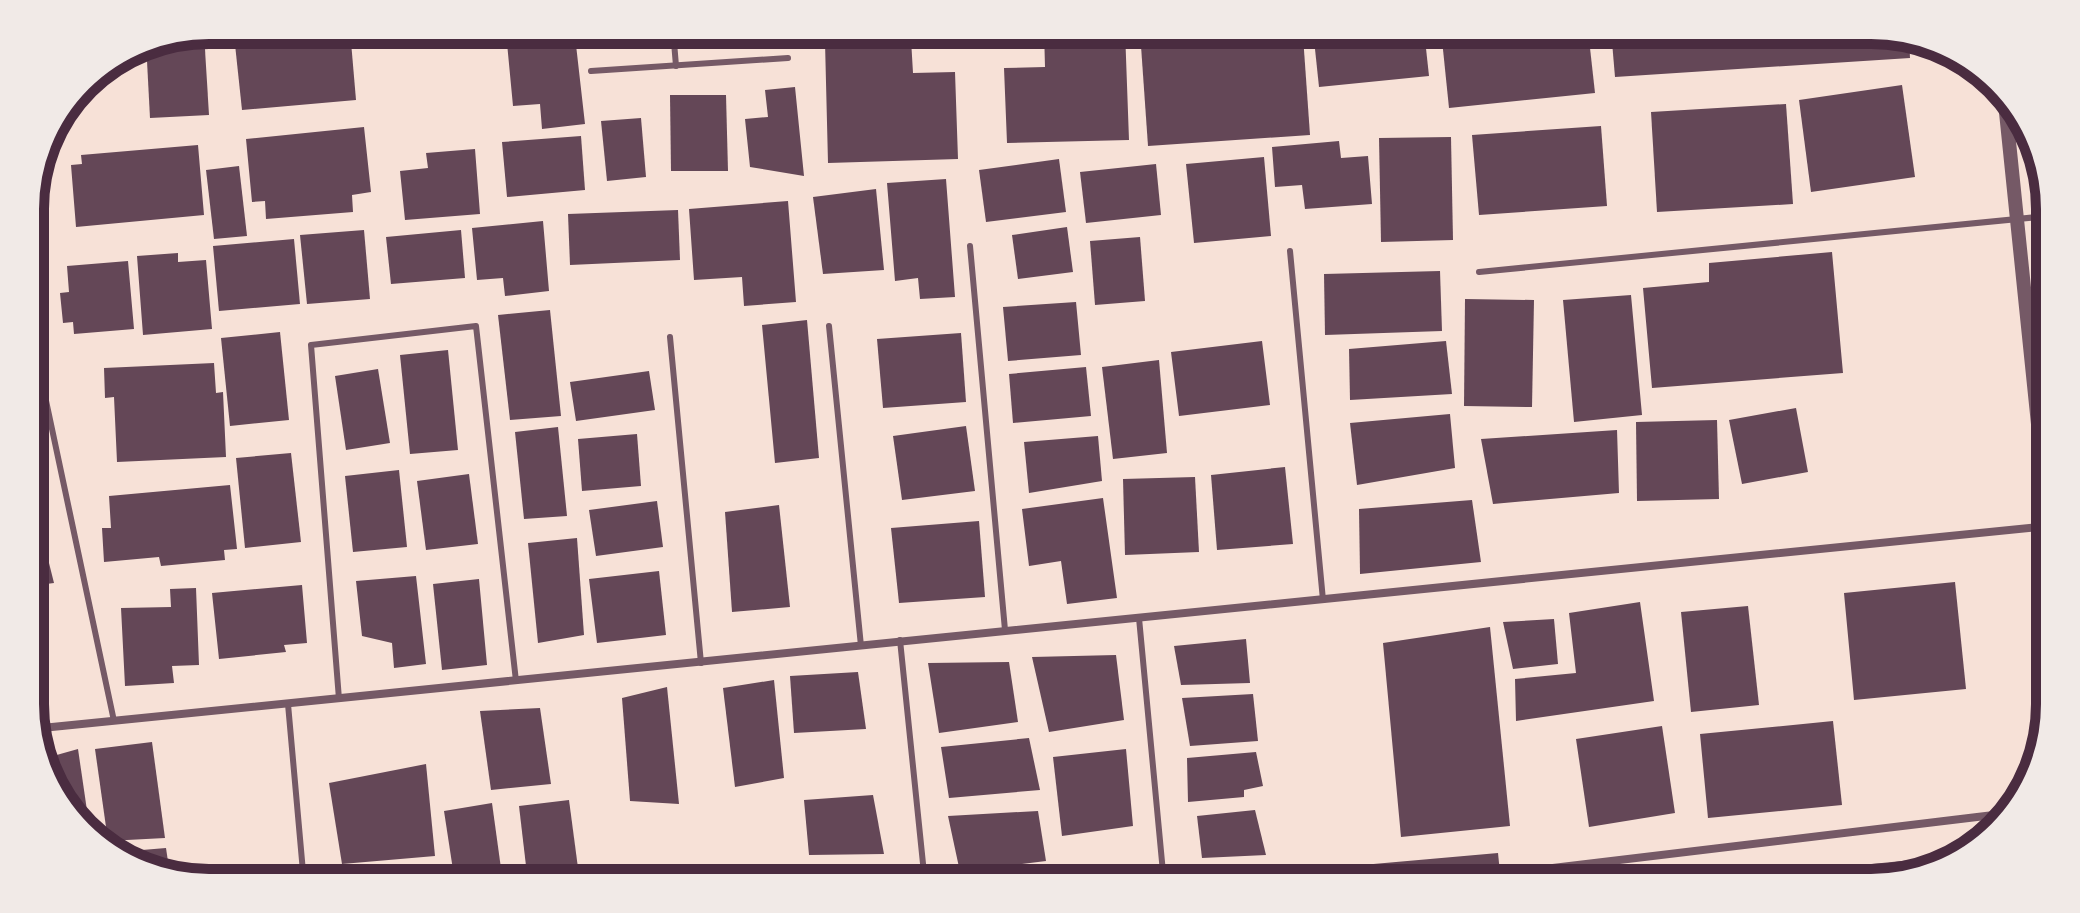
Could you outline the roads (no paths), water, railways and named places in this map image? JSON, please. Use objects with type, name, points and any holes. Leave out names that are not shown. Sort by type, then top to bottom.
[{"type":"street","points":[[2006,115],[2036,402]]},
{"type":"street","points":[[45,728],[701,663],[900,640],[2036,529]]},
{"type":"street","points":[[1544,869],[1993,815]]},
{"type":"lane","points":[[674,44],[676,66]]},
{"type":"lane","points":[[591,71],[788,58]]},
{"type":"lane","points":[[1479,272],[2036,217]]},
{"type":"lane","points":[[970,246],[1005,630]]},
{"type":"lane","points":[[1290,251],[1323,600]]},
{"type":"lane","points":[[339,699],[311,345],[476,326],[516,681]]},
{"type":"lane","points":[[829,326],[861,646]]},
{"type":"lane","points":[[670,337],[701,663]]},
{"type":"lane","points":[[44,391],[114,721]]},
{"type":"lane","points":[[1139,618],[1163,869]]},
{"type":"lane","points":[[900,640],[924,869]]},
{"type":"lane","points":[[288,704],[303,869]]}]
